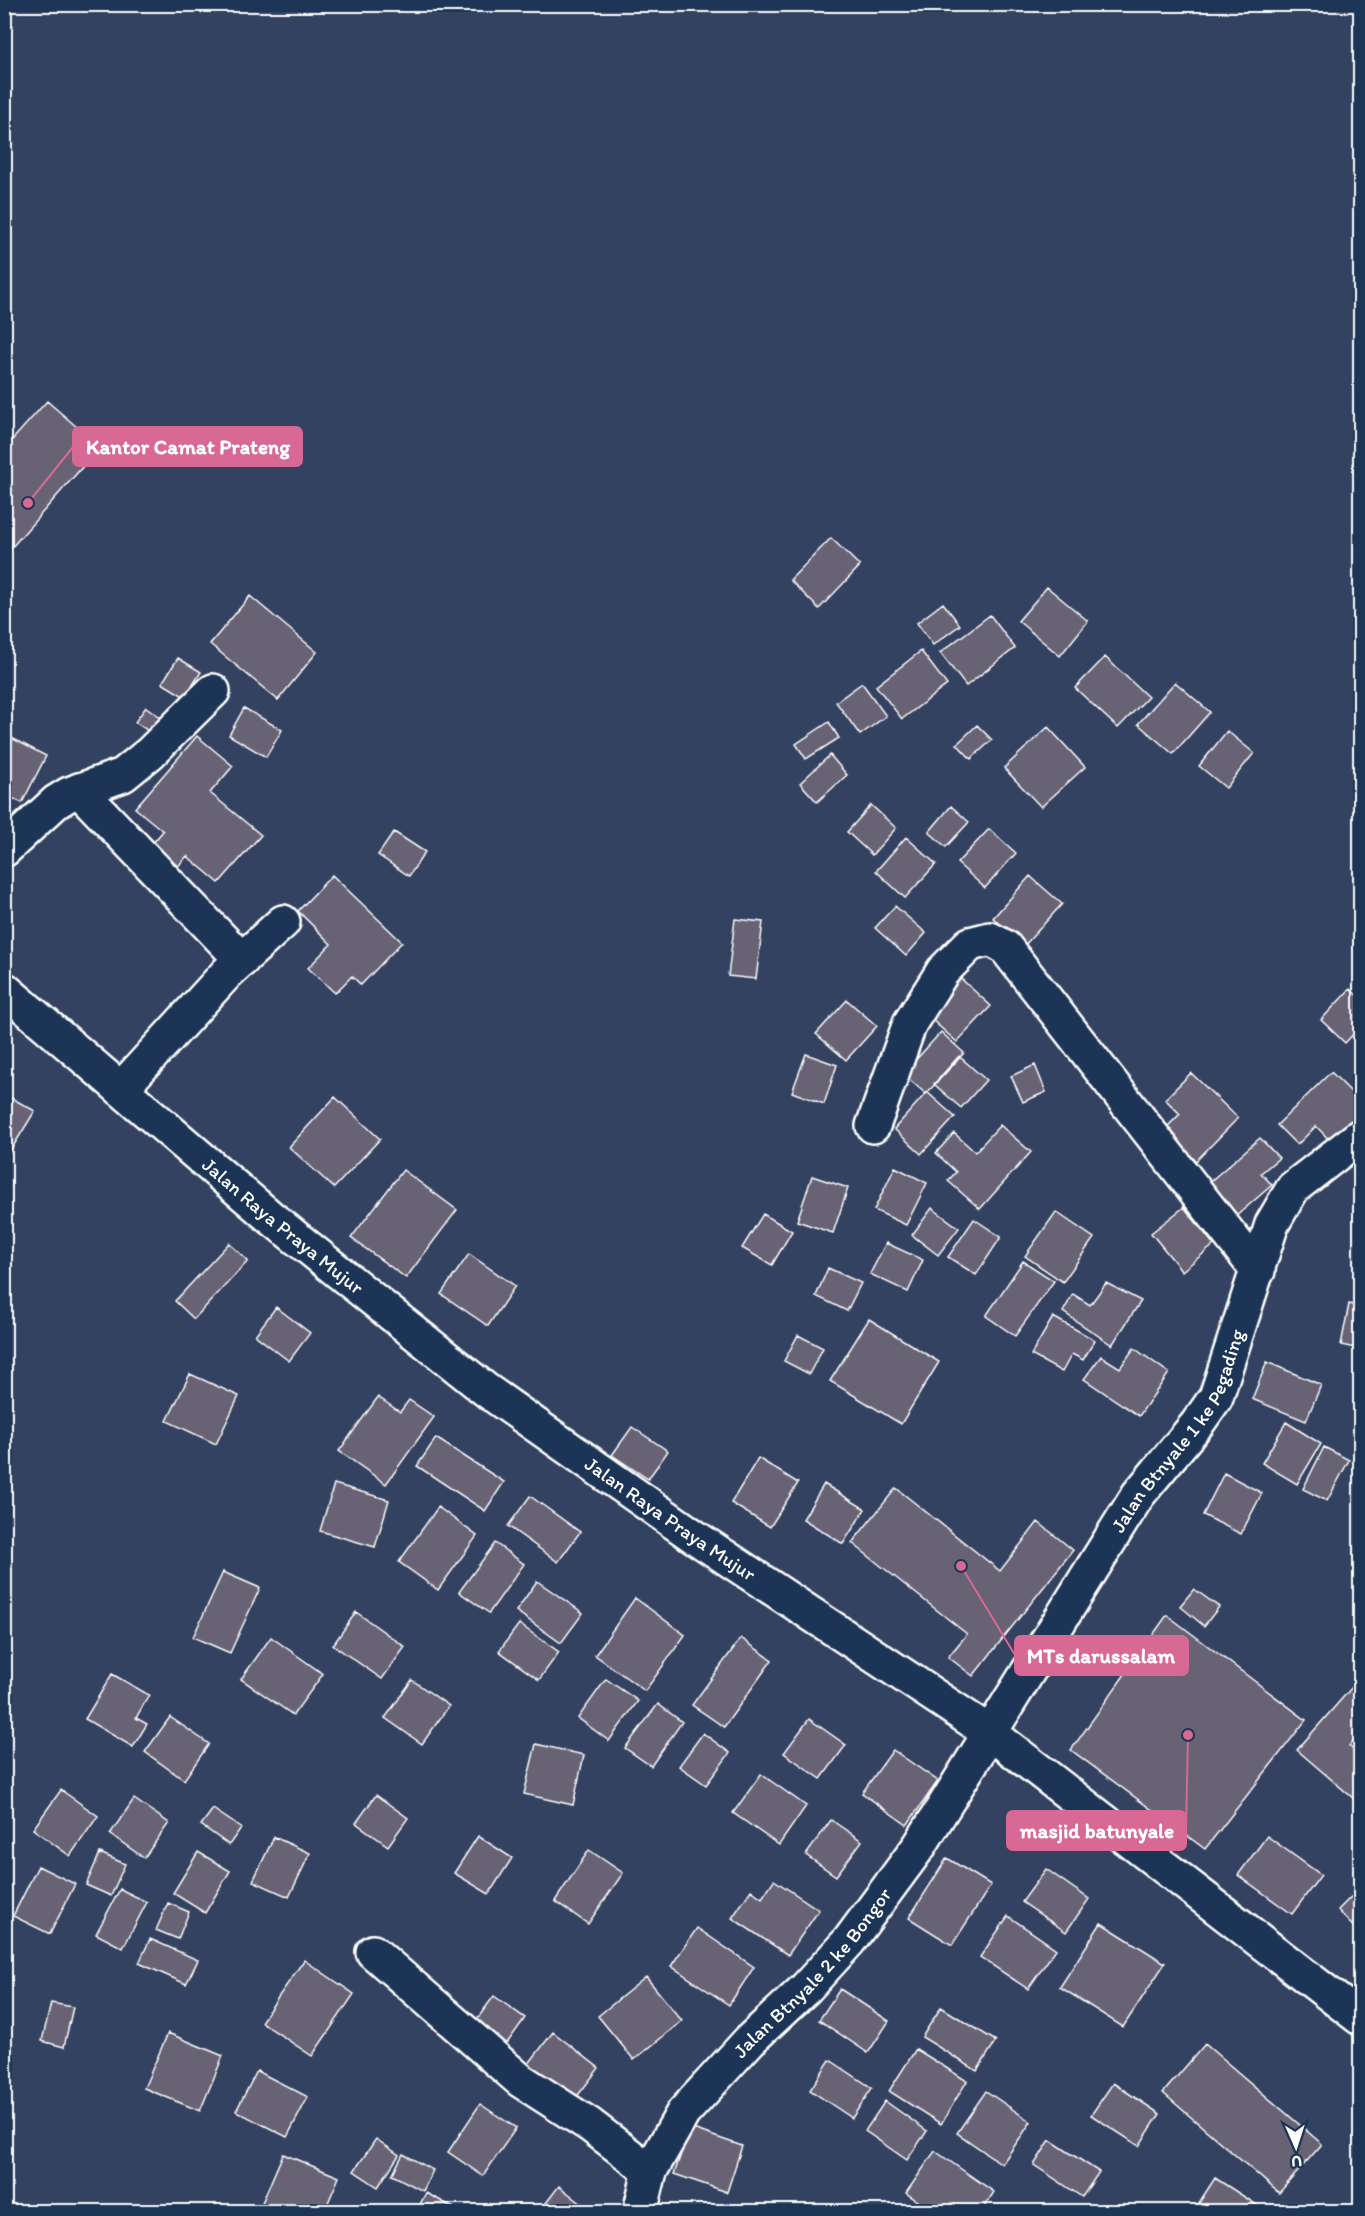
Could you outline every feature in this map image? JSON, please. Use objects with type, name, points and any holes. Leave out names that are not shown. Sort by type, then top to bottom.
[{"type":"street","points":[[4,850],[56,802],[79,790],[123,775],[150,753],[213,691]]},
{"type":"street","points":[[79,790],[242,960]]},
{"type":"street","points":[[121,1089],[227,973],[283,922]]},
{"type":"street","points":[[873,1126],[910,1023],[943,971],[970,944],[990,939],[1005,947],[1258,1271]]},
{"type":"street","name":"Jalan Raya Praya Mujur","points":[[4,988],[268,1215],[486,1390],[676,1524],[989,1732],[1360,2018]]},
{"type":"street","name":"Jalan Btnyale 1 ke Pegading","points":[[989,1732],[1138,1495],[1197,1424],[1216,1397],[1272,1224],[1293,1188],[1360,1136]]},
{"type":"street","name":"Jalan Btnyale 2 ke Bongor","points":[[640,2211],[650,2170],[683,2113],[750,2040],[806,1988],[849,1941],[920,1845],[989,1732]]},
{"type":"street","points":[[373,1952],[520,2080],[590,2125],[650,2170]]},
{"type":"building","points":[[47,401],[100,447],[4,556],[4,449]]},
{"type":"building","points":[[831,538],[860,566],[819,609],[790,580]]},
{"type":"building","points":[[1047,587],[1088,621],[1060,656],[1018,621]]},
{"type":"building","points":[[250,596],[317,652],[278,700],[210,644]]},
{"type":"building","points":[[943,603],[960,625],[933,645],[917,623]]},
{"type":"building","points":[[990,615],[1015,648],[966,686],[940,653]]},
{"type":"building","points":[[921,651],[947,685],[902,719],[876,686]]},
{"type":"building","points":[[1105,657],[1148,697],[1118,728],[1075,688]]},
{"type":"building","points":[[178,658],[201,672],[185,697],[162,683]]},
{"type":"building","points":[[1175,682],[1210,712],[1173,754],[1138,724]]},
{"type":"building","points":[[862,683],[886,716],[860,735],[836,702]]},
{"type":"building","points":[[146,707],[169,723],[159,738],[135,722]]},
{"type":"building","points":[[244,708],[282,730],[266,757],[229,735]]},
{"type":"building","points":[[829,722],[839,738],[806,759],[796,744]]},
{"type":"building","points":[[977,725],[992,740],[971,759],[957,744]]},
{"type":"building","points":[[1048,727],[1085,767],[1041,807],[1004,768]]},
{"type":"building","points":[[1227,731],[1254,753],[1226,788],[1199,766]]},
{"type":"building","points":[[4,734],[46,756],[22,803],[4,794]]},
{"type":"building","points":[[197,736],[233,766],[210,793],[261,835],[219,883],[187,856],[173,872],[147,850],[163,831],[135,808]]},
{"type":"building","points":[[830,755],[847,775],[817,802],[800,783]]},
{"type":"building","points":[[871,805],[896,828],[872,855],[847,832]]},
{"type":"building","points":[[951,806],[969,822],[946,847],[929,832]]},
{"type":"building","points":[[989,829],[1016,853],[985,888],[957,863]]},
{"type":"building","points":[[394,832],[425,852],[409,876],[378,855]]},
{"type":"building","points":[[906,837],[936,864],[905,898],[876,871]]},
{"type":"building","points":[[332,875],[402,942],[361,985],[352,976],[335,993],[308,968],[331,944],[298,911]]},
{"type":"building","points":[[1030,876],[1062,904],[1024,946],[993,918]]},
{"type":"building","points":[[895,906],[926,933],[906,956],[875,928]]},
{"type":"building","points":[[735,919],[763,922],[756,979],[728,976]]},
{"type":"building","points":[[958,976],[991,1006],[957,1042],[924,1013]]},
{"type":"building","points":[[1350,989],[1360,998],[1360,1027],[1345,1043],[1321,1020]]},
{"type":"building","points":[[847,1000],[877,1026],[846,1060],[816,1034]]},
{"type":"building","points":[[941,1032],[964,1053],[926,1094],[903,1074]]},
{"type":"building","points":[[806,1054],[837,1065],[824,1104],[792,1092]]},
{"type":"building","points":[[959,1056],[986,1080],[961,1108],[934,1084]]},
{"type":"building","points":[[1035,1065],[1046,1092],[1023,1102],[1011,1076]]},
{"type":"building","points":[[1331,1072],[1360,1101],[1360,1116],[1333,1144],[1316,1126],[1297,1145],[1277,1125]]},
{"type":"building","points":[[1191,1073],[1238,1118],[1196,1161],[1164,1130],[1180,1114],[1165,1099]]},
{"type":"building","points":[[927,1092],[955,1117],[921,1154],[894,1129]]},
{"type":"building","points":[[4,1094],[35,1111],[4,1161]]},
{"type":"building","points":[[335,1097],[380,1139],[334,1188],[289,1147]]},
{"type":"building","points":[[1000,1125],[1031,1152],[980,1209],[948,1181],[956,1172],[936,1153],[954,1133],[975,1152]]},
{"type":"building","points":[[1260,1138],[1279,1158],[1261,1173],[1272,1185],[1235,1217],[1206,1185]]},
{"type":"building","points":[[895,1167],[927,1183],[906,1225],[874,1210]]},
{"type":"building","points":[[403,1170],[457,1210],[406,1278],[351,1238]]},
{"type":"building","points":[[812,1176],[848,1188],[833,1233],[797,1221]]},
{"type":"building","points":[[1184,1207],[1214,1245],[1182,1271],[1151,1233]]},
{"type":"building","points":[[932,1208],[959,1228],[938,1255],[912,1235]]},
{"type":"building","points":[[1056,1212],[1094,1238],[1063,1282],[1025,1256]]},
{"type":"building","points":[[763,1214],[792,1231],[772,1265],[742,1248]]},
{"type":"building","points":[[974,1219],[1001,1237],[976,1275],[948,1257]]},
{"type":"building","points":[[229,1243],[248,1261],[194,1319],[175,1301]]},
{"type":"building","points":[[886,1243],[923,1260],[908,1292],[870,1274]]},
{"type":"building","points":[[469,1254],[515,1286],[488,1326],[441,1294]]},
{"type":"building","points":[[1023,1261],[1054,1281],[1015,1336],[986,1316]]},
{"type":"building","points":[[828,1268],[861,1283],[847,1311],[816,1296]]},
{"type":"building","points":[[1106,1283],[1141,1301],[1112,1345],[1063,1312],[1073,1294],[1090,1305]]},
{"type":"building","points":[[1349,1304],[1360,1307],[1360,1349],[1341,1345]]},
{"type":"building","points":[[276,1307],[310,1333],[289,1361],[255,1335]]},
{"type":"building","points":[[1053,1317],[1095,1340],[1083,1360],[1072,1354],[1062,1372],[1031,1355]]},
{"type":"building","points":[[869,1319],[939,1362],[901,1424],[830,1381]]},
{"type":"building","points":[[798,1335],[823,1348],[809,1374],[784,1361]]},
{"type":"building","points":[[1134,1348],[1169,1373],[1139,1416],[1084,1379],[1101,1356],[1120,1368]]},
{"type":"building","points":[[1267,1362],[1321,1385],[1306,1421],[1252,1399]]},
{"type":"building","points":[[190,1374],[239,1396],[216,1444],[167,1421]]},
{"type":"building","points":[[378,1397],[400,1412],[409,1400],[434,1417],[386,1484],[339,1451]]},
{"type":"building","points":[[1286,1422],[1321,1444],[1297,1484],[1262,1463]]},
{"type":"building","points":[[632,1427],[668,1451],[648,1479],[612,1455]]},
{"type":"building","points":[[436,1438],[504,1482],[485,1511],[417,1466]]},
{"type":"building","points":[[1324,1447],[1349,1460],[1327,1501],[1303,1489]]},
{"type":"building","points":[[758,1458],[798,1483],[770,1527],[731,1503]]},
{"type":"building","points":[[1224,1473],[1262,1493],[1241,1534],[1203,1515]]},
{"type":"building","points":[[334,1484],[389,1500],[375,1547],[320,1531]]},
{"type":"building","points":[[824,1484],[865,1509],[843,1544],[803,1519]]},
{"type":"building","points":[[896,1488],[1000,1571],[1038,1522],[1073,1550],[973,1676],[948,1657],[967,1634],[852,1543]]},
{"type":"building","points":[[530,1496],[580,1532],[558,1562],[508,1526]]},
{"type":"building","points":[[438,1507],[477,1536],[438,1590],[399,1562]]},
{"type":"building","points":[[495,1543],[524,1564],[489,1613],[459,1592]]},
{"type":"building","points":[[223,1572],[260,1588],[230,1653],[193,1637]]},
{"type":"building","points":[[537,1581],[583,1613],[561,1643],[516,1611]]},
{"type":"building","points":[[1194,1589],[1219,1607],[1204,1626],[1180,1606]]},
{"type":"building","points":[[635,1598],[685,1635],[645,1691],[595,1655]]},
{"type":"building","points":[[356,1612],[405,1647],[382,1679],[333,1645]]},
{"type":"building","points":[[1167,1615],[1306,1720],[1205,1849],[1071,1750]]},
{"type":"building","points":[[519,1624],[559,1652],[539,1680],[499,1651]]},
{"type":"building","points":[[271,1637],[323,1674],[293,1715],[241,1679]]},
{"type":"building","points":[[741,1638],[772,1660],[724,1727],[692,1705]]},
{"type":"building","points":[[112,1674],[149,1695],[136,1718],[147,1724],[133,1747],[85,1719]]},
{"type":"building","points":[[606,1679],[638,1701],[609,1741],[578,1718]]},
{"type":"building","points":[[412,1680],[449,1706],[422,1744],[385,1718]]},
{"type":"building","points":[[1353,1686],[1360,1692],[1360,1733],[1349,1746],[1360,1756],[1360,1804],[1297,1750]]},
{"type":"building","points":[[658,1704],[682,1722],[651,1766],[625,1748]]},
{"type":"building","points":[[170,1717],[209,1744],[184,1780],[145,1752]]},
{"type":"building","points":[[809,1719],[846,1745],[821,1779],[784,1753]]},
{"type":"building","points":[[703,1733],[730,1753],[706,1785],[679,1766]]},
{"type":"building","points":[[536,1744],[584,1755],[573,1805],[524,1794]]},
{"type":"building","points":[[893,1750],[938,1781],[907,1825],[862,1793]]},
{"type":"building","points":[[761,1774],[806,1806],[779,1845],[733,1813]]},
{"type":"building","points":[[61,1790],[98,1816],[70,1856],[33,1829]]},
{"type":"building","points":[[376,1795],[408,1818],[388,1846],[356,1823]]},
{"type":"building","points":[[134,1799],[169,1823],[144,1858],[110,1834]]},
{"type":"building","points":[[213,1809],[241,1828],[229,1845],[201,1825]]},
{"type":"building","points":[[831,1820],[862,1841],[836,1876],[806,1855]]},
{"type":"building","points":[[478,1836],[512,1858],[489,1894],[454,1873]]},
{"type":"building","points":[[1267,1836],[1321,1875],[1292,1914],[1238,1875]]},
{"type":"building","points":[[274,1837],[310,1853],[289,1897],[253,1881]]},
{"type":"building","points":[[589,1850],[623,1873],[588,1924],[555,1901]]},
{"type":"building","points":[[198,1852],[230,1871],[205,1913],[173,1893]]},
{"type":"building","points":[[100,1853],[125,1864],[111,1896],[86,1885]]},
{"type":"building","points":[[947,1858],[991,1885],[952,1945],[909,1918]]},
{"type":"building","points":[[38,1866],[75,1884],[50,1934],[13,1916]]},
{"type":"building","points":[[1046,1869],[1089,1899],[1066,1932],[1022,1902]]},
{"type":"building","points":[[774,1880],[819,1910],[788,1955],[732,1918],[751,1890],[762,1898]]},
{"type":"building","points":[[1360,1888],[1360,1934],[1338,1910]]},
{"type":"building","points":[[120,1889],[147,1902],[123,1948],[96,1934]]},
{"type":"building","points":[[168,1903],[189,1912],[178,1939],[156,1930]]},
{"type":"building","points":[[1008,1916],[1056,1949],[1028,1989],[980,1957]]},
{"type":"building","points":[[1101,1923],[1165,1963],[1123,2027],[1060,1987]]},
{"type":"building","points":[[697,1928],[754,1967],[729,2005],[671,1966]]},
{"type":"building","points":[[150,1939],[198,1960],[186,1984],[139,1963]]},
{"type":"building","points":[[304,1960],[354,1994],[312,2056],[261,2022]]},
{"type":"building","points":[[646,1977],[682,2021],[634,2060],[598,2016]]},
{"type":"building","points":[[840,1989],[889,2021],[868,2053],[819,2020]]},
{"type":"building","points":[[494,1996],[525,2018],[505,2046],[474,2023]]},
{"type":"building","points":[[51,2003],[73,2007],[64,2047],[42,2041]]},
{"type":"building","points":[[941,2007],[996,2041],[977,2071],[922,2037]]},
{"type":"building","points":[[553,2032],[599,2068],[575,2099],[524,2070]]},
{"type":"building","points":[[168,2033],[223,2056],[200,2111],[144,2088]]},
{"type":"building","points":[[1205,2044],[1322,2144],[1279,2193],[1163,2093]]},
{"type":"building","points":[[916,2049],[967,2081],[941,2124],[889,2091]]},
{"type":"building","points":[[830,2060],[872,2088],[852,2118],[810,2090]]},
{"type":"building","points":[[257,2071],[308,2097],[287,2137],[236,2111]]},
{"type":"building","points":[[1113,2083],[1160,2114],[1139,2146],[1091,2115]]},
{"type":"building","points":[[986,2091],[1031,2122],[1002,2164],[957,2133]]},
{"type":"building","points":[[885,2101],[927,2131],[907,2160],[865,2131]]},
{"type":"building","points":[[480,2104],[516,2128],[483,2176],[448,2152]]},
{"type":"building","points":[[690,2128],[742,2146],[727,2192],[674,2174]]},
{"type":"building","points":[[376,2139],[399,2155],[378,2187],[354,2171]]},
{"type":"building","points":[[1050,2140],[1099,2172],[1082,2197],[1034,2165]]},
{"type":"building","points":[[935,2151],[994,2192],[981,2212],[934,2212],[906,2193]]},
{"type":"building","points":[[283,2154],[339,2177],[324,2212],[258,2212]]},
{"type":"building","points":[[403,2154],[433,2170],[423,2191],[392,2175]]},
{"type":"building","points":[[1215,2178],[1268,2212],[1193,2212]]},
{"type":"building","points":[[559,2186],[592,2212],[539,2212]]},
{"type":"building","points":[[426,2193],[460,2211],[460,2212],[416,2212]]},
{"type":"place","name":"Kantor Camat Prateng","points":[[28,503]]},
{"type":"place","name":"MTs darussalam","points":[[961,1566]]},
{"type":"place","name":"masjid batunyale","points":[[1188,1735]]}]
